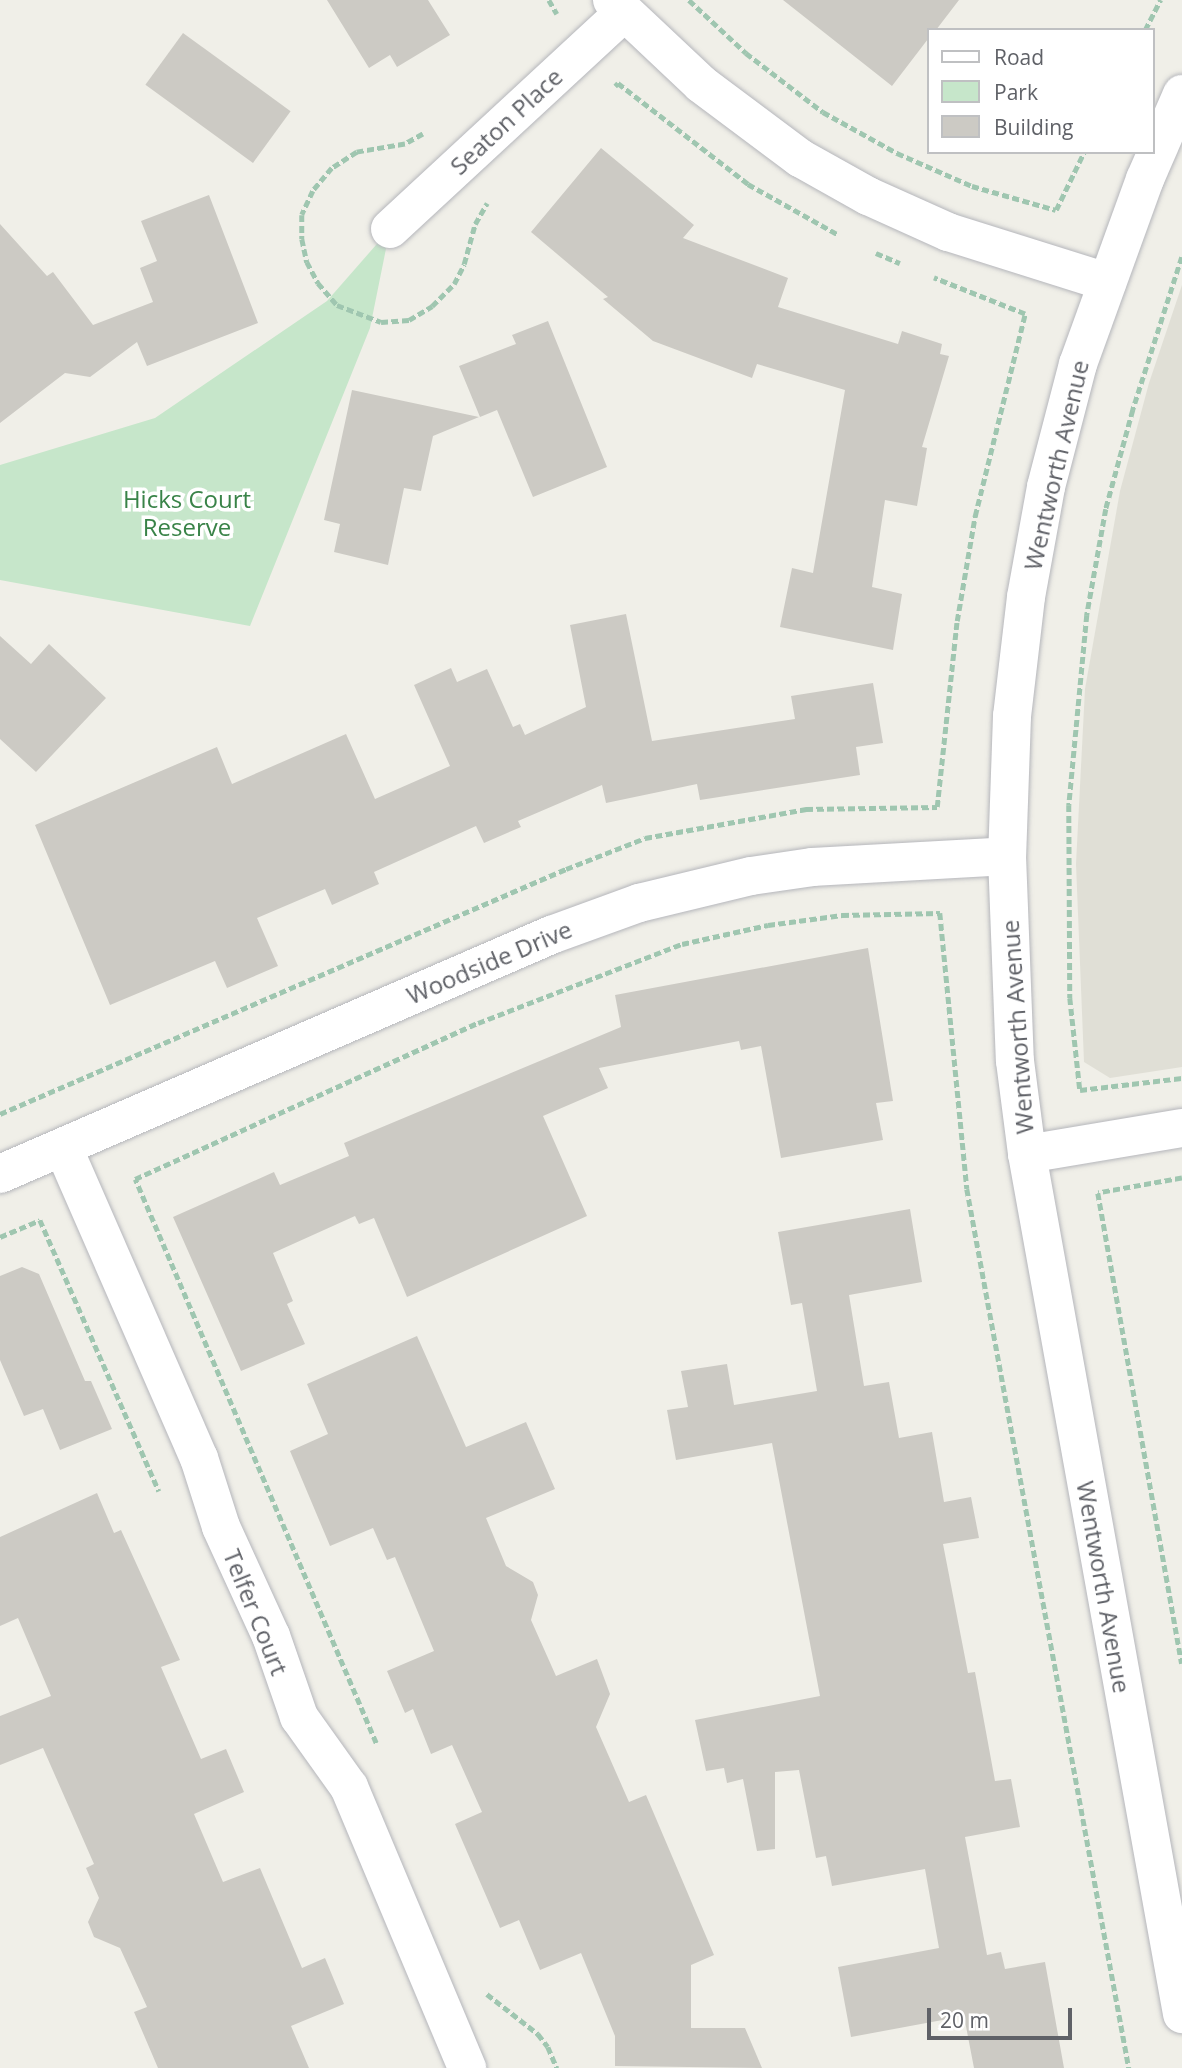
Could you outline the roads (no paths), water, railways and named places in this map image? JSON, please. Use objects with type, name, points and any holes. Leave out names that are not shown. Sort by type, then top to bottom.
[{"type":"street","name":"Seaton Place","points":[[390,229],[617,6]]},
{"type":"street","points":[[617,6],[701,84],[800,158],[868,196],[948,232],[1107,282]]},
{"type":"street","name":"Wentworth Avenue","points":[[1182,94],[1145,179],[1078,364],[1046,486],[1026,597],[1012,716],[1007,856],[1015,1060],[1027,1154],[1182,2014]]},
{"type":"street","name":"Woodside Drive","points":[[0,1174],[551,935],[639,903],[751,876],[800,869],[1007,856]]},
{"type":"street","points":[[1027,1154],[1182,1128]]},
{"type":"street","name":"Telfer Court","points":[[62,1147],[199,1458],[221,1527],[271,1636],[299,1717],[349,1787],[467,2068]]},
{"type":"park label","name":"Hicks Court Reserve","points":[[187,513]]}]
